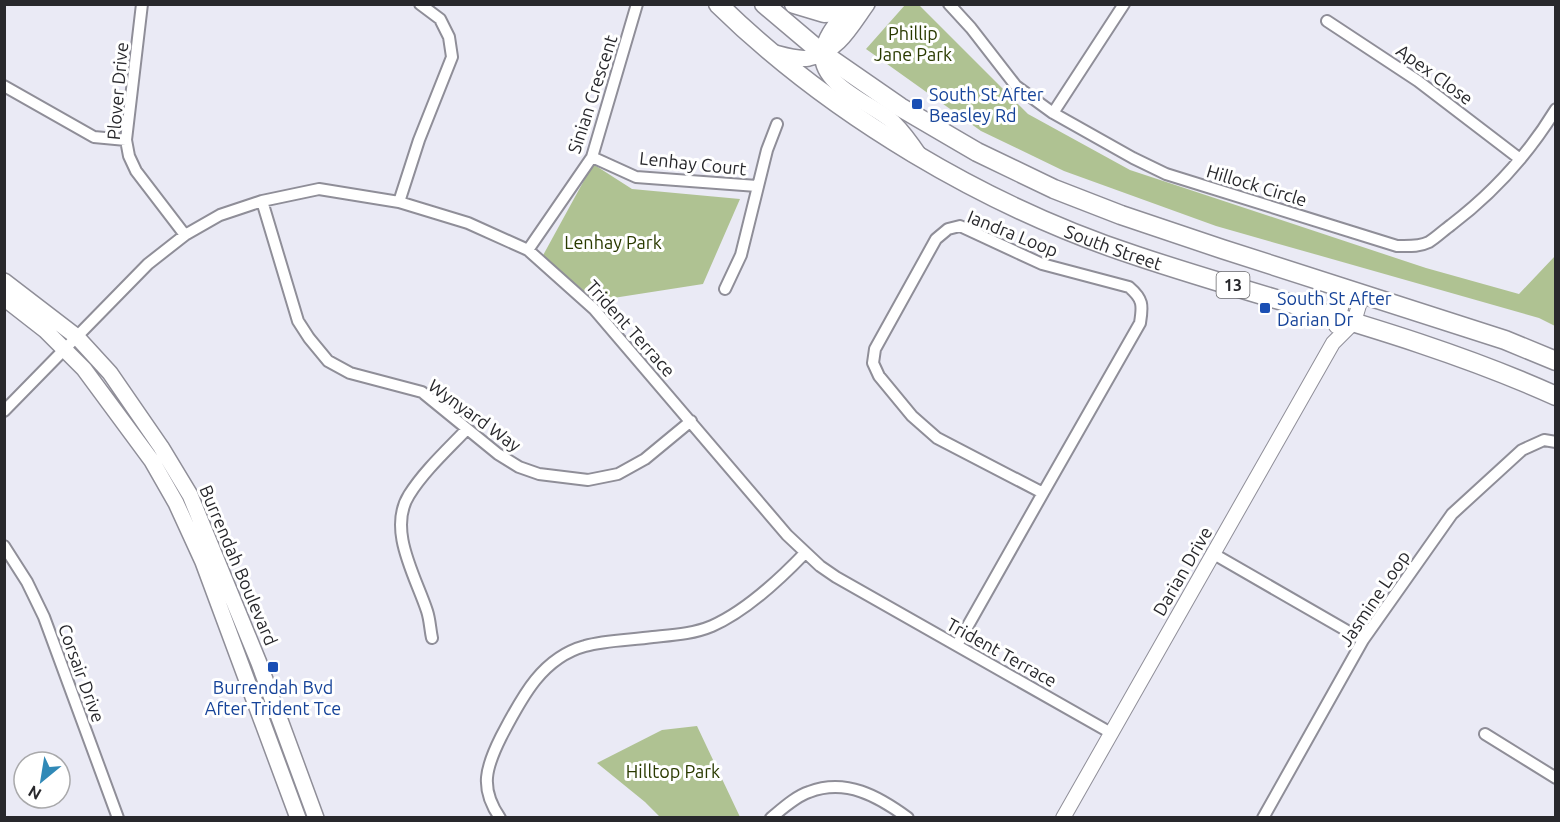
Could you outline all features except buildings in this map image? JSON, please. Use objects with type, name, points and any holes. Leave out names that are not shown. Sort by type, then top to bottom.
[{"type":"highway","name":"South Street","points":[[718,4],[771,52],[851,112],[919,155],[995,197],[1090,239],[1137,256],[1473,362],[1556,396]]},
{"type":"highway","name":"South Street","points":[[764,4],[822,53],[900,107],[977,152],[1054,189],[1143,222],[1505,340],[1556,362]]},
{"type":"highway","points":[[794,4],[824,13],[849,8]]},
{"type":"main road","points":[[771,52],[808,58],[822,53],[840,43],[867,4]]},
{"type":"main road","points":[[849,8],[829,35],[822,53],[830,78],[892,121],[919,155]]},
{"type":"main road","name":"Burrendah Boulevard","points":[[4,281],[76,337],[110,373],[161,447],[190,495],[259,663],[316,818]]},
{"type":"main road","name":"Burrendah Boulevard","points":[[4,298],[21,309],[84,369],[152,461],[176,503],[203,562],[298,818]]},
{"type":"street","name":"Plover Drive","points":[[142,4],[126,140],[129,156],[136,171],[185,235]]},
{"type":"street","points":[[399,202],[418,140],[452,57],[448,37],[440,19],[420,4]]},
{"type":"street","name":"Sinian Crescent","points":[[528,250],[592,157],[637,4]]},
{"type":"street","name":"Hillock Circle","points":[[949,4],[971,28],[1016,86],[1053,113],[1133,159],[1166,174],[1398,246],[1415,246],[1429,242],[1500,184],[1556,109]]},
{"type":"street","points":[[1053,113],[1124,4]]},
{"type":"street","name":"Apex Close","points":[[1327,21],[1418,81],[1520,159]]},
{"type":"street","points":[[4,86],[94,137],[126,140]]},
{"type":"street","name":"Lenhay Court","points":[[725,289],[741,255],[757,186],[777,124]]},
{"type":"street","name":"Lenhay Court","points":[[592,157],[636,177],[757,186]]},
{"type":"street","name":"Trident Terrace","points":[[4,411],[148,264],[185,235],[220,215],[262,201],[319,189],[399,202],[468,223],[528,250],[585,298],[787,535],[805,553],[836,577],[1112,733]]},
{"type":"street","name":"Wynyard Way","points":[[262,201],[298,321],[328,361],[350,373],[422,392],[498,454],[519,467],[539,474],[588,480],[618,474],[645,459],[691,421]]},
{"type":"street","name":"Iandra Loop","points":[[957,645],[1140,322],[1142,308],[1138,296],[1129,287],[1042,264],[960,226],[948,229],[936,239],[908,289],[875,349],[873,363],[879,376],[912,417],[937,438],[1043,493]]},
{"type":"street","name":"Darian Drive","points":[[1063,818],[1333,343],[1345,320],[1354,292]]},
{"type":"street","points":[[432,638],[428,614],[402,540],[402,518],[408,497],[433,465],[467,429]]},
{"type":"street","name":"Jasmine Loop","points":[[1263,818],[1364,640],[1452,514],[1522,450],[1544,440],[1556,442]]},
{"type":"street","name":"Corsair Drive","points":[[4,546],[27,582],[44,617],[118,818]]},
{"type":"street","points":[[500,818],[492,807],[485,784],[489,761],[528,688],[552,662],[585,646],[689,633],[711,626],[738,612],[805,553]]},
{"type":"street","points":[[1212,554],[1364,640]]},
{"type":"street","points":[[1485,734],[1556,778]]},
{"type":"street","points":[[771,818],[808,792],[838,786],[861,790],[888,803],[908,818]]},
{"type":"green space","name":"Phillip Jane Park","points":[[905,5],[919,5],[1028,114],[1130,170],[1426,268],[1519,294],[1555,256],[1555,326],[1539,318],[1216,226],[1064,171],[981,131],[866,49]]},
{"type":"green space","name":"Lenhay Park","points":[[593,164],[632,189],[740,199],[703,284],[594,301],[576,284],[541,259]]},
{"type":"green space","name":"Hilltop Park","points":[[697,726],[740,817],[660,817],[597,763],[662,730]]},
{"type":"place","name":"South St After Beasley Rd","points":[[917,104]]},
{"type":"place","name":"South St After Darian Dr","points":[[1265,308]]},
{"type":"place","name":"Burrendah Bvd After Trident Tce","points":[[273,667]]}]
